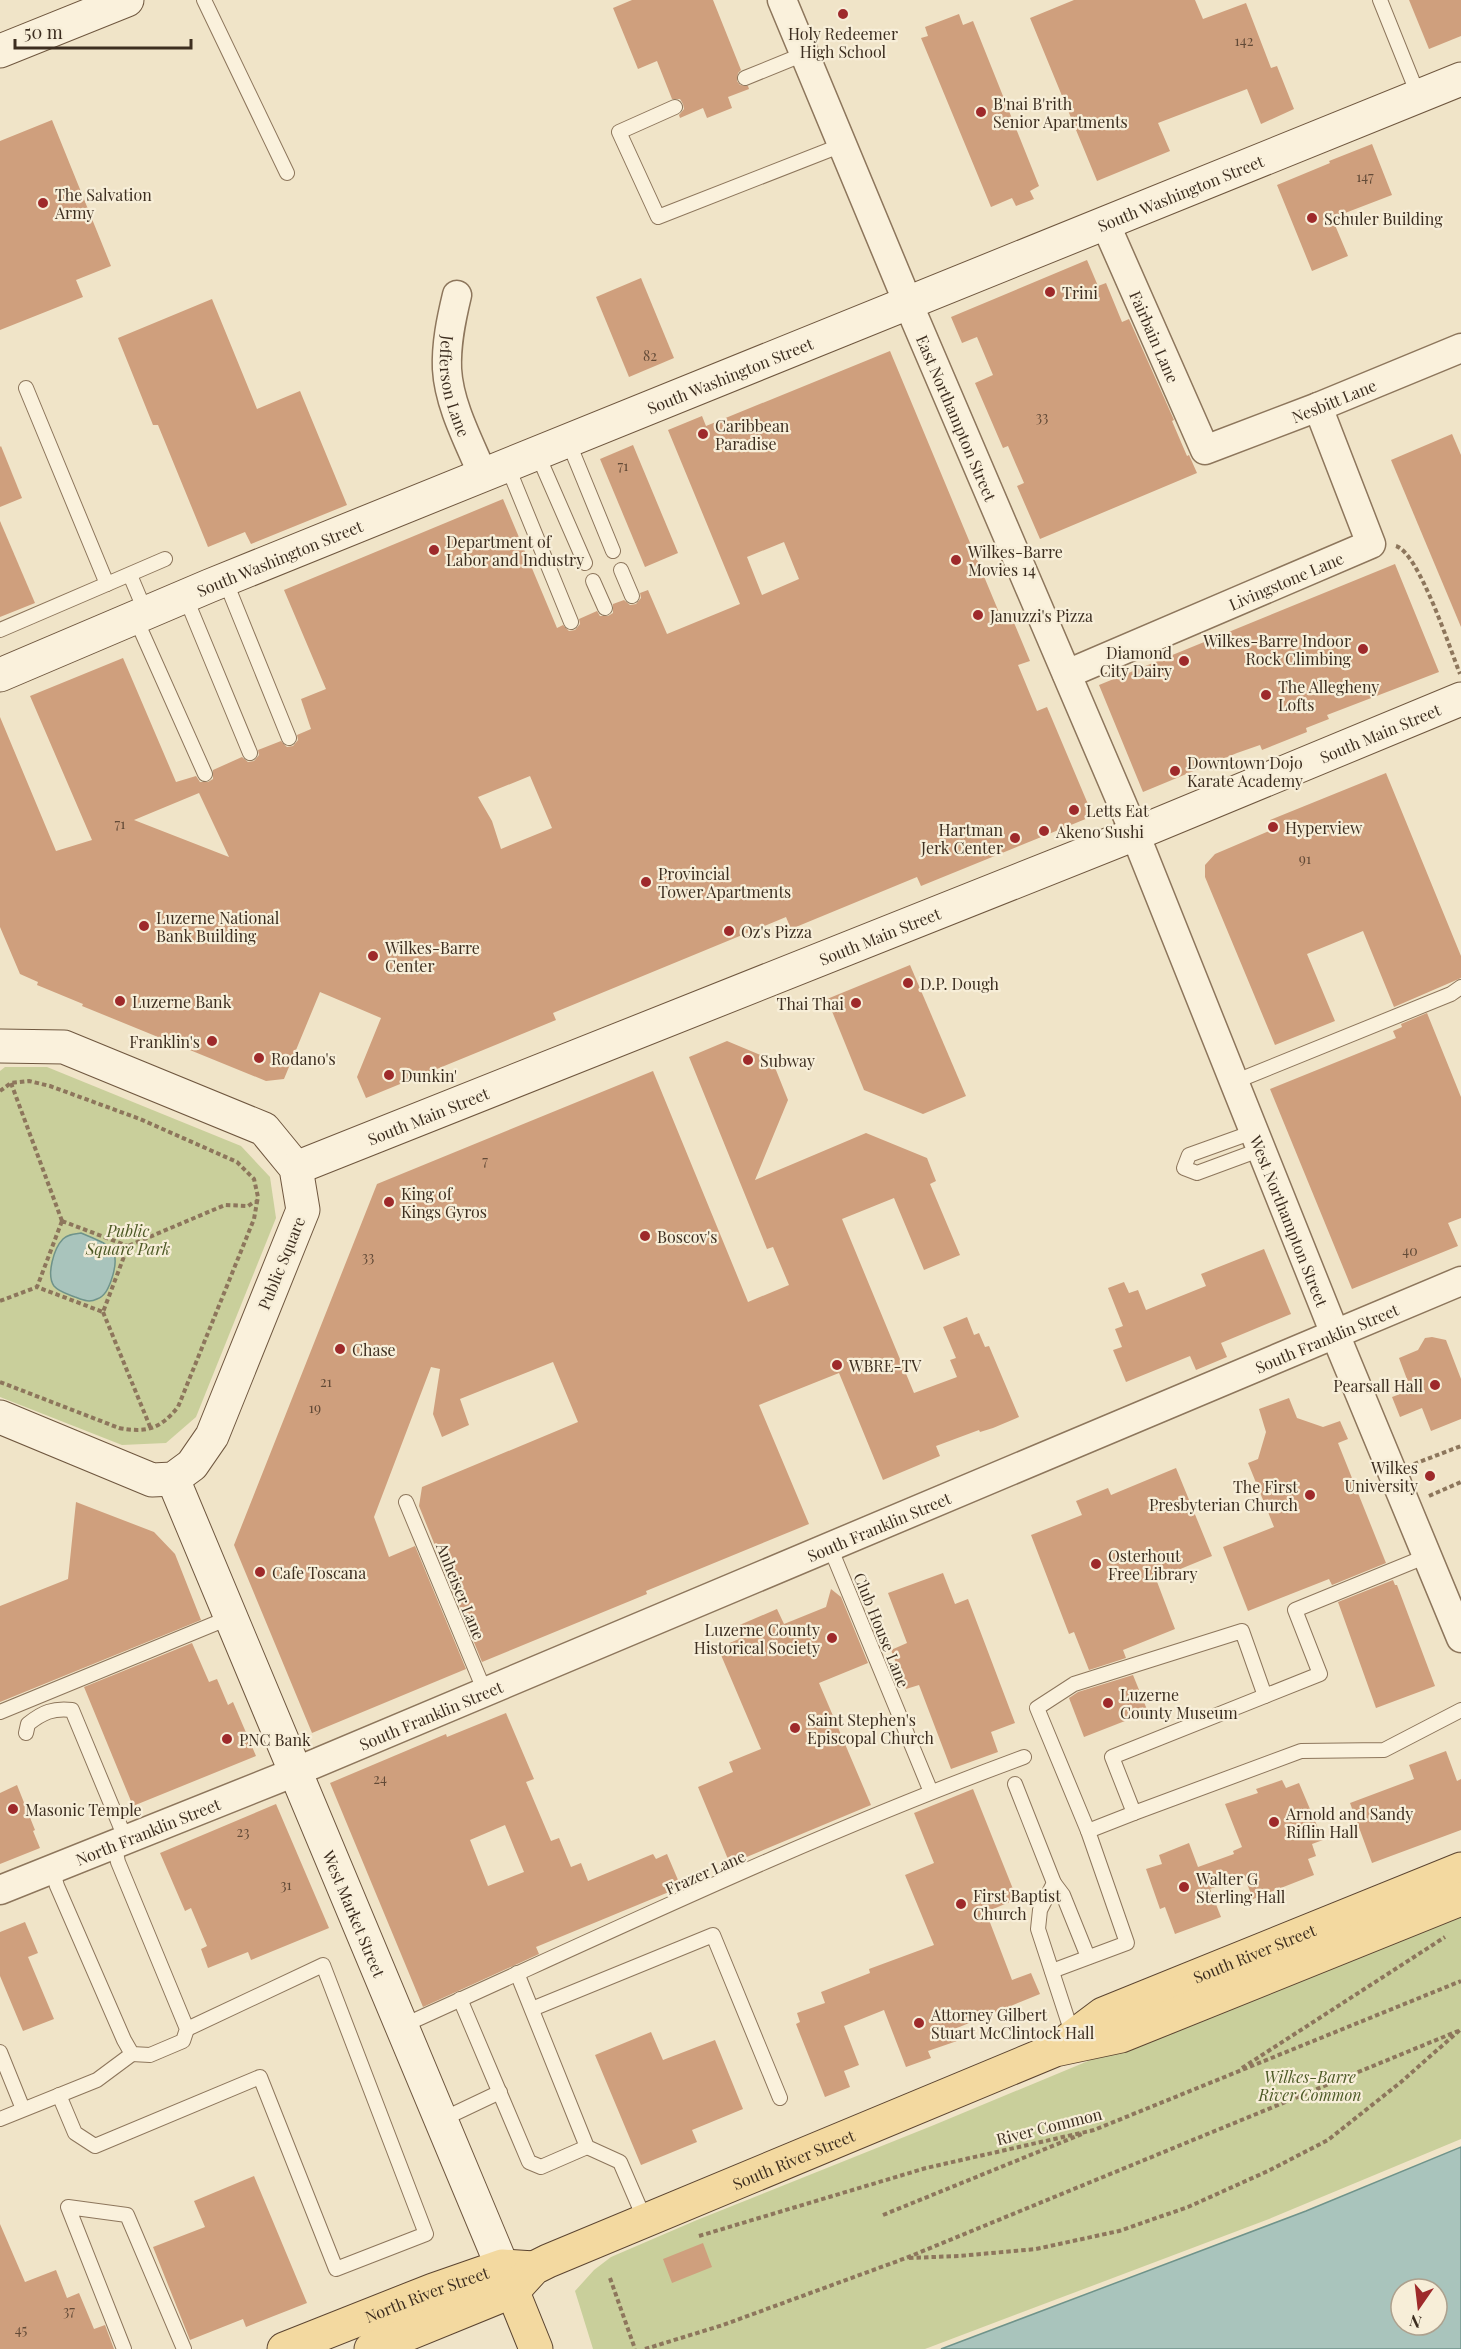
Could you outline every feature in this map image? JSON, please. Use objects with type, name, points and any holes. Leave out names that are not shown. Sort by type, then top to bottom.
[{"type":"main road","name":"South River Street","points":[[516,2275],[1064,2043],[1103,2014],[1461,1869]]},
{"type":"main road","name":"South River Street","points":[[1064,2043],[1121,2036],[1461,1899]]},
{"type":"main road","name":"North River Street","points":[[284,2349],[433,2290],[516,2275]]},
{"type":"main road","name":"North River Street","points":[[371,2349],[516,2275]]},
{"type":"main road","name":"West Market Street","points":[[516,2275],[537,2349]]},
{"type":"street","points":[[0,51],[127,0]]},
{"type":"street","name":"East Northampton Street","points":[[782,0],[908,303],[1136,834]]},
{"type":"street","name":"South Washington Street","points":[[0,675],[185,596],[1461,79]]},
{"type":"street","name":"Fairbain Lane","points":[[1105,223],[1205,450]]},
{"type":"street","name":"Jefferson Lane","points":[[458,295],[448,337],[447,370],[452,397],[495,470]]},
{"type":"street","name":"Nesbitt Lane","points":[[1205,450],[1318,407],[1461,348]]},
{"type":"street","points":[[1318,407],[1371,544]]},
{"type":"street","name":"Livingstone Lane","points":[[1067,674],[1371,544]]},
{"type":"street","name":"South Main Street","points":[[296,1168],[1136,834],[1461,699]]},
{"type":"street","name":"West Northampton Street","points":[[1136,834],[1335,1334],[1461,1638]]},
{"type":"street","name":"Public Square","points":[[0,1046],[64,1047],[264,1129],[296,1168],[303,1210],[212,1436],[192,1466],[173,1479]]},
{"type":"street","name":"South Franklin Street","points":[[295,1772],[1461,1281]]},
{"type":"street","points":[[0,1417],[152,1480],[173,1479]]},
{"type":"street","name":"West Market Street","points":[[173,1479],[441,2120],[516,2275]]},
{"type":"street","name":"North Franklin Street","points":[[0,1890],[295,1772]]},
{"type":"lane","points":[[204,0],[287,173]]},
{"type":"lane","points":[[1380,0],[1419,96]]},
{"type":"lane","points":[[744,78],[804,54]]},
{"type":"lane","points":[[675,106],[619,132],[658,217],[842,144]]},
{"type":"lane","points":[[26,388],[107,585]]},
{"type":"lane","points":[[568,441],[613,551]]},
{"type":"lane","points":[[537,453],[585,563]]},
{"type":"lane","points":[[495,470],[571,622]]},
{"type":"lane","points":[[0,630],[165,559]]},
{"type":"lane","points":[[621,570],[632,596]]},
{"type":"lane","points":[[130,574],[141,615],[205,774]]},
{"type":"lane","points":[[225,580],[289,738]]},
{"type":"lane","points":[[593,582],[605,608]]},
{"type":"lane","points":[[185,596],[250,753]]},
{"type":"lane","points":[[1234,1082],[1451,994],[1461,987]]},
{"type":"lane","name":"Anheiser Lane","points":[[406,1502],[485,1692]]},
{"type":"lane","name":"Club House Lane","points":[[830,1547],[931,1791]]},
{"type":"lane","points":[[1134,1813],[1112,1757],[1320,1674],[1295,1610],[1427,1556]]},
{"type":"lane","points":[[0,1712],[231,1617]]},
{"type":"lane","points":[[1052,1971],[1127,1943],[1088,1832],[1038,1708],[1074,1684],[1242,1631],[1265,1696]]},
{"type":"lane","points":[[0,2119],[97,2080],[132,2054],[150,2055],[183,2041],[187,2029],[118,1862],[120,1842],[72,1710],[57,1708],[41,1713],[28,1724],[26,1733]]},
{"type":"lane","points":[[1088,1832],[1301,1750],[1384,1750],[1461,1710]]},
{"type":"lane","name":"Frazer Lane","points":[[402,2026],[708,1888],[931,1791],[1024,1757]]},
{"type":"lane","points":[[1015,1784],[1054,1883],[1063,1895],[1088,1957]]},
{"type":"lane","points":[[52,1869],[57,1886],[132,2054]]},
{"type":"lane","points":[[1054,1883],[1040,1910],[1038,1929],[1052,1971],[1064,2043]]},
{"type":"lane","points":[[532,2009],[713,1935],[780,2098]]},
{"type":"lane","points":[[59,2095],[75,2133],[95,2146],[260,2077],[336,2269],[426,2234],[323,1965],[187,2029]]},
{"type":"lane","points":[[518,1973],[587,2147],[620,2163],[645,2220]]},
{"type":"lane","points":[[460,1999],[529,2162],[541,2167],[587,2147]]},
{"type":"lane","points":[[0,2052],[23,2109]]},
{"type":"lane","points":[[441,2120],[500,2092]]},
{"type":"lane","points":[[124,2349],[68,2207],[127,2215],[184,2349]]},
{"type":"path","points":[[1371,544],[1388,543],[1401,547],[1416,565],[1461,677]]},
{"type":"path","points":[[0,1091],[11,1083],[29,1081],[50,1086],[140,1119],[237,1162],[254,1179],[258,1192],[254,1219],[178,1407],[168,1420],[151,1429],[135,1431],[119,1428],[0,1382]]},
{"type":"path","points":[[11,1083],[62,1221],[37,1287]]},
{"type":"path","points":[[62,1221],[128,1246],[225,1205],[248,1206],[257,1202]]},
{"type":"path","points":[[128,1246],[103,1312],[151,1429]]},
{"type":"path","points":[[0,1301],[37,1287],[103,1312]]},
{"type":"path","points":[[1410,1466],[1461,1446]]},
{"type":"path","points":[[1425,1497],[1461,1482]]},
{"type":"path","points":[[1236,2072],[1451,1933]]},
{"type":"path","name":"River Common","points":[[699,2236],[926,2168],[1094,2130],[1461,1981]]},
{"type":"path","points":[[645,2349],[723,2325],[906,2258],[1459,2030]]},
{"type":"path","points":[[906,2258],[1036,2249],[1119,2231],[1188,2207],[1268,2171],[1329,2139],[1401,2082],[1459,2030]]},
{"type":"path","points":[[882,2215],[1094,2130]]},
{"type":"path","points":[[610,2278],[635,2349]]},
{"type":"green space","name":"Public Square Park","points":[[5,1067],[47,1067],[241,1146],[270,1177],[276,1218],[196,1417],[166,1443],[122,1445],[0,1397],[0,1071]]},
{"type":"green space","name":"Wilkes-Barre River Common","points":[[1461,1906],[1461,2139],[1269,2219],[925,2349],[593,2349],[575,2291],[594,2270],[611,2257]]},
{"type":"water","points":[[81,1233],[106,1244],[114,1254],[111,1281],[102,1296],[91,1301],[58,1290],[54,1286],[51,1275],[52,1262],[60,1243],[71,1234]]},
{"type":"water","points":[[1461,2147],[1461,2349],[941,2349],[1306,2211]]},
{"type":"building","points":[[632,0],[713,0],[741,70],[737,81],[740,85],[748,86],[749,89],[728,97],[732,108],[707,118],[703,108],[680,118],[679,115],[684,109],[683,104],[680,99],[672,99],[657,61],[638,69],[613,8]]},
{"type":"building","points":[[1074,0],[1195,0],[1203,19],[1246,3],[1271,68],[1277,66],[1294,109],[1261,124],[1247,89],[1158,123],[1170,151],[1097,181],[1030,18]]},
{"type":"building","points":[[1409,0],[1461,0],[1461,36],[1429,49]]},
{"type":"building","name":"B'nai B'rith Senior Apartments","points":[[959,14],[963,25],[973,21],[1039,186],[1030,191],[1034,199],[1016,206],[1012,198],[991,207],[921,38],[928,36],[925,27]]},
{"type":"building","name":"The Salvation Army","points":[[52,120],[111,266],[76,280],[83,297],[0,330],[0,141]]},
{"type":"building","points":[[1372,144],[1392,195],[1332,218],[1348,256],[1312,271],[1277,185]]},
{"type":"building","points":[[1087,260],[1098,286],[1106,283],[1122,322],[1129,319],[1174,420],[1172,421],[1187,456],[1189,455],[1197,473],[1040,539],[1017,486],[1024,483],[1008,446],[1003,448],[975,383],[993,375],[977,337],[962,343],[951,317]]},
{"type":"building","points":[[641,278],[674,358],[629,377],[596,297]]},
{"type":"building","points":[[212,299],[257,409],[300,391],[347,505],[251,544],[245,532],[208,547],[158,425],[153,425],[118,338]]},
{"type":"building","points":[[890,351],[1003,622],[1012,618],[1030,661],[1018,665],[1037,711],[1047,707],[1093,816],[921,886],[917,877],[791,929],[786,917],[553,1013],[556,1020],[366,1098],[357,1077],[381,1018],[320,992],[284,1079],[266,1081],[82,1006],[83,1004],[37,985],[38,982],[20,974],[0,927],[0,717],[56,851],[92,840],[30,696],[123,658],[176,782],[196,776],[200,782],[208,782],[213,779],[213,770],[242,757],[248,762],[254,761],[259,755],[258,750],[281,741],[287,747],[293,746],[298,740],[297,735],[311,729],[301,699],[326,689],[284,590],[503,499],[557,628],[563,625],[569,631],[575,630],[580,624],[579,619],[597,611],[600,616],[608,616],[613,613],[613,604],[624,600],[630,605],[636,604],[641,598],[640,593],[648,590],[667,634],[740,604],[668,430],[702,416],[706,426]],"holes":[[[784,542],[799,579],[762,595],[747,557]],[[530,776],[552,828],[501,849],[492,821],[478,797]],[[199,793],[229,857],[134,820]]]},
{"type":"building","points":[[1452,434],[1461,455],[1461,627],[1391,460]]},
{"type":"building","points":[[633,445],[678,553],[645,567],[600,459]]},
{"type":"building","points":[[0,447],[22,498],[0,507]]},
{"type":"building","points":[[0,521],[35,603],[0,617]]},
{"type":"building","points":[[1395,564],[1439,672],[1327,715],[1329,719],[1306,728],[1307,732],[1262,750],[1260,745],[1237,753],[1143,792],[1099,685]]},
{"type":"building","points":[[1386,773],[1461,956],[1461,978],[1394,1007],[1363,931],[1307,954],[1335,1021],[1275,1045],[1205,877],[1205,865],[1215,854],[1274,829],[1270,820]]},
{"type":"building","points":[[910,965],[966,1096],[923,1114],[864,1090],[827,999]]},
{"type":"building","points":[[1427,1013],[1461,1097],[1461,1218],[1448,1223],[1458,1246],[1352,1289],[1270,1089],[1396,1038],[1393,1031],[1402,1027],[1401,1024]]},
{"type":"building","points":[[727,1041],[772,1060],[788,1100],[755,1180],[866,1133],[927,1158],[936,1181],[930,1184],[960,1255],[924,1270],[894,1198],[842,1219],[914,1393],[957,1377],[950,1360],[956,1358],[943,1327],[967,1317],[974,1335],[979,1333],[985,1347],[989,1346],[1019,1417],[993,1428],[980,1432],[979,1430],[936,1446],[940,1456],[883,1480],[839,1373],[759,1405],[809,1524],[482,1662],[419,1506],[422,1487],[578,1422],[553,1362],[460,1399],[469,1425],[442,1437],[433,1414],[440,1369],[431,1367],[374,1517],[389,1557],[415,1546],[466,1669],[312,1733],[234,1545],[377,1184],[653,1071],[748,1302],[789,1285],[773,1247],[767,1249],[689,1057]]},
{"type":"building","points":[[1264,1249],[1291,1314],[1221,1343],[1227,1357],[1196,1370],[1190,1356],[1126,1382],[1113,1350],[1122,1347],[1115,1329],[1123,1326],[1108,1288],[1124,1282],[1129,1293],[1138,1290],[1146,1310],[1206,1286],[1201,1274]]},
{"type":"building","name":"Pearsall Hall","points":[[1425,1338],[1446,1340],[1461,1379],[1461,1419],[1431,1431],[1422,1408],[1400,1417],[1392,1397],[1411,1390],[1399,1358],[1418,1350]]},
{"type":"building","name":"The First Presbyterian Church","points":[[1289,1398],[1297,1418],[1323,1427],[1340,1421],[1348,1439],[1338,1443],[1386,1563],[1332,1585],[1329,1579],[1248,1611],[1223,1547],[1274,1527],[1248,1463],[1258,1459],[1266,1432],[1259,1409]]},
{"type":"building","name":"Osterhout Free Library","points":[[1176,1468],[1212,1556],[1156,1579],[1175,1629],[1123,1650],[1126,1658],[1089,1670],[1074,1632],[1069,1634],[1031,1535],[1082,1515],[1076,1501],[1108,1488],[1111,1495]]},
{"type":"building","points":[[76,1502],[154,1532],[175,1554],[201,1620],[0,1702],[0,1606],[68,1579]]},
{"type":"building","points":[[943,1573],[955,1604],[968,1599],[1015,1723],[991,1732],[998,1752],[951,1769],[919,1685],[906,1689],[891,1650],[907,1643],[888,1593]]},
{"type":"building","points":[[1393,1580],[1397,1585],[1435,1686],[1376,1708],[1338,1602]]},
{"type":"building","name":"Saint Stephen's Episcopal Church","points":[[831,1589],[841,1597],[868,1663],[819,1683],[871,1805],[730,1864],[698,1787],[733,1772],[729,1762],[761,1749],[718,1648],[739,1639],[735,1627],[777,1609],[784,1624],[826,1607]]},
{"type":"building","points":[[192,1643],[209,1682],[217,1679],[228,1705],[233,1702],[256,1756],[133,1806],[84,1687]]},
{"type":"building","name":"Luzerne County Museum","points":[[1133,1675],[1148,1712],[1084,1737],[1069,1698],[1078,1692]]},
{"type":"building","points":[[506,1713],[534,1779],[526,1782],[551,1841],[559,1838],[571,1867],[581,1863],[588,1881],[653,1854],[656,1859],[667,1854],[681,1887],[536,1947],[539,1954],[423,2007],[330,1783],[446,1734],[447,1737]],"holes":[[[505,1825],[524,1872],[488,1886],[470,1840]]]},
{"type":"building","points":[[1446,1751],[1457,1781],[1461,1779],[1461,1830],[1372,1863],[1350,1803],[1414,1779],[1409,1765]]},
{"type":"building","name":"Arnold and Sandy Riflin Hall","points":[[1282,1780],[1286,1788],[1299,1783],[1323,1840],[1312,1844],[1316,1856],[1308,1859],[1314,1875],[1253,1899],[1244,1876],[1210,1889],[1221,1917],[1175,1934],[1165,1907],[1160,1909],[1146,1869],[1162,1864],[1159,1855],[1189,1843],[1198,1867],[1234,1854],[1233,1851],[1242,1847],[1225,1804],[1258,1793],[1256,1789]]},
{"type":"building","name":"Masonic Temple","points":[[17,1785],[40,1848],[0,1864],[0,1793]]},
{"type":"building","points":[[973,1789],[1017,1899],[986,1912],[1012,1980],[1031,1973],[1040,1994],[952,2030],[957,2041],[928,2051],[931,2058],[906,2067],[884,2010],[844,2026],[859,2065],[844,2071],[850,2087],[825,2097],[796,2024],[800,2022],[797,2013],[825,2003],[821,1992],[870,1973],[869,1969],[934,1945],[905,1875],[934,1863],[914,1813]]},
{"type":"building","points":[[276,1804],[329,1928],[251,1960],[248,1952],[208,1968],[201,1949],[207,1946],[191,1908],[185,1911],[160,1853]]},
{"type":"building","points":[[25,1922],[38,1953],[28,1957],[54,2019],[23,2031],[0,1976],[0,1932]]},
{"type":"building","points":[[651,2032],[663,2060],[715,2040],[743,2109],[692,2130],[697,2142],[641,2165],[595,2055]]},
{"type":"building","points":[[254,2176],[307,2303],[246,2327],[243,2319],[190,2340],[153,2247],[205,2227],[194,2201]]},
{"type":"building","points":[[0,2224],[25,2282],[56,2270],[67,2298],[79,2293],[94,2329],[105,2325],[114,2349],[0,2349]]},
{"type":"building","points":[[703,2243],[712,2267],[672,2283],[663,2259]]},
{"type":"place","name":"Holy Redeemer High School","points":[[843,14]]},
{"type":"place","name":"B'nai B'rith Senior Apartments","points":[[981,112]]},
{"type":"place","name":"The Salvation Army","points":[[43,203]]},
{"type":"place","name":"Schuler Building","points":[[1312,218]]},
{"type":"place","name":"Trini","points":[[1050,292]]},
{"type":"place","name":"Caribbean Paradise","points":[[703,434]]},
{"type":"place","name":"Department of Labor and Industry","points":[[434,550]]},
{"type":"place","name":"Wilkes-Barre Movies 14","points":[[956,560]]},
{"type":"place","name":"Januzzi's Pizza","points":[[978,615]]},
{"type":"place","name":"Wilkes-Barre Indoor Rock Climbing","points":[[1363,649]]},
{"type":"place","name":"Diamond City Dairy","points":[[1184,661]]},
{"type":"place","name":"The Allegheny Lofts","points":[[1266,695]]},
{"type":"place","name":"Downtown Dojo Karate Academy","points":[[1175,771]]},
{"type":"place","name":"Letts Eat","points":[[1074,810]]},
{"type":"place","name":"Hyperview","points":[[1273,827]]},
{"type":"place","name":"Akeno Sushi","points":[[1044,831]]},
{"type":"place","name":"Hartman Jerk Center","points":[[1015,838]]},
{"type":"place","name":"Provincial Tower Apartments","points":[[646,882]]},
{"type":"place","name":"Luzerne National Bank Building","points":[[144,926]]},
{"type":"place","name":"Oz's Pizza","points":[[729,931]]},
{"type":"place","name":"Wilkes-Barre Center","points":[[373,956]]},
{"type":"place","name":"D.P. Dough","points":[[908,983]]},
{"type":"place","name":"Luzerne Bank","points":[[120,1001]]},
{"type":"place","name":"Thai Thai","points":[[856,1003]]},
{"type":"place","name":"Franklin's","points":[[212,1041]]},
{"type":"place","name":"Rodano's","points":[[259,1058]]},
{"type":"place","name":"Subway","points":[[748,1060]]},
{"type":"place","name":"Dunkin'","points":[[389,1075]]},
{"type":"place","name":"King of Kings Gyros","points":[[389,1202]]},
{"type":"place","name":"Boscov's","points":[[645,1236]]},
{"type":"place","name":"Chase","points":[[340,1349]]},
{"type":"place","name":"WBRE-TV","points":[[837,1365]]},
{"type":"place","name":"Pearsall Hall","points":[[1435,1385]]},
{"type":"place","name":"Wilkes University","points":[[1430,1476]]},
{"type":"place","name":"The First Presbyterian Church","points":[[1310,1495]]},
{"type":"place","name":"Osterhout Free Library","points":[[1096,1564]]},
{"type":"place","name":"Cafe Toscana","points":[[260,1572]]},
{"type":"place","name":"Luzerne County Historical Society","points":[[832,1638]]},
{"type":"place","name":"Luzerne County Museum","points":[[1108,1703]]},
{"type":"place","name":"Saint Stephen's Episcopal Church","points":[[795,1728]]},
{"type":"place","name":"PNC Bank","points":[[227,1739]]},
{"type":"place","name":"Masonic Temple","points":[[13,1809]]},
{"type":"place","name":"Arnold and Sandy Riflin Hall","points":[[1274,1822]]},
{"type":"place","name":"Walter G Sterling Hall","points":[[1184,1887]]},
{"type":"place","name":"First Baptist Church","points":[[961,1904]]},
{"type":"place","name":"Attorney Gilbert Stuart McClintock Hall","points":[[919,2023]]}]
